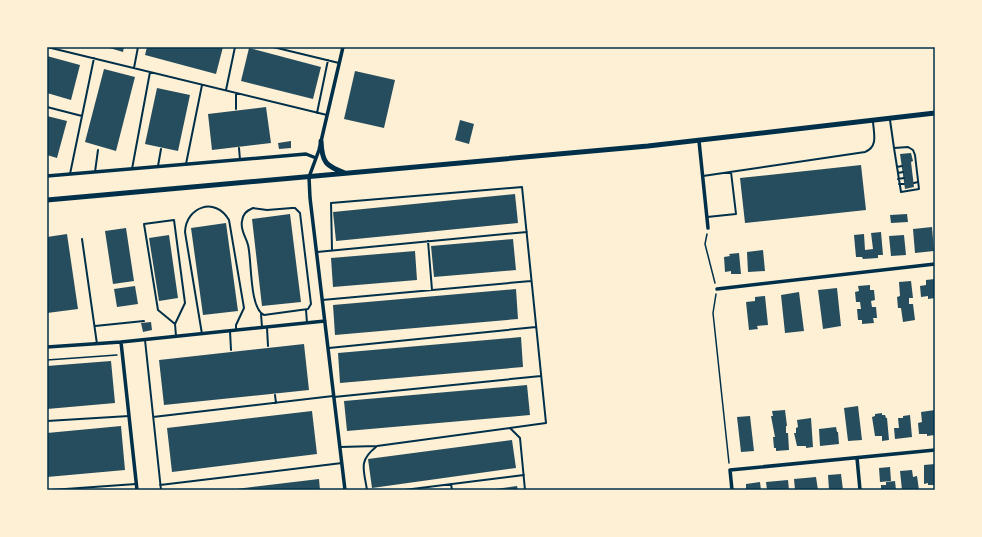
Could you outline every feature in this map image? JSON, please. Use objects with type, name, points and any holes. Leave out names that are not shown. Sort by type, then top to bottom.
[{"type":"main road","points":[[47,200],[648,146],[935,113]]},
{"type":"main road","points":[[321,141],[322,157],[326,164],[346,174]]},
{"type":"street","points":[[343,47],[321,141],[309,177],[310,198],[345,490]]},
{"type":"street","points":[[699,141],[708,228]]},
{"type":"street","points":[[47,176],[306,154],[316,158]]},
{"type":"street","points":[[717,289],[935,264]]},
{"type":"street","points":[[47,348],[325,321]]},
{"type":"street","points":[[121,342],[137,490]]},
{"type":"street","points":[[732,490],[730,470],[935,450]]},
{"type":"street","points":[[857,458],[860,490]]},
{"type":"lane","points":[[47,47],[327,115]]},
{"type":"lane","points":[[134,68],[138,47]]},
{"type":"lane","points":[[226,90],[236,47]]},
{"type":"lane","points":[[273,47],[339,62]]},
{"type":"lane","points":[[70,174],[94,58]]},
{"type":"lane","points":[[317,113],[328,60]]},
{"type":"lane","points":[[132,169],[150,72]]},
{"type":"lane","points":[[186,164],[202,85]]},
{"type":"lane","points":[[236,93],[236,110]]},
{"type":"lane","points":[[47,107],[82,116]]},
{"type":"lane","points":[[890,118],[894,148],[898,173],[900,192],[919,189],[916,170],[917,160],[913,150],[908,147],[894,148]]},
{"type":"lane","points":[[703,176],[865,152],[871,149],[874,143],[873,120]]},
{"type":"lane","points":[[239,148],[240,160]]},
{"type":"lane","points":[[95,172],[98,150]]},
{"type":"lane","points":[[157,167],[161,150]]},
{"type":"lane","points":[[911,165],[916,165]]},
{"type":"lane","points":[[897,167],[902,166]]},
{"type":"lane","points":[[912,171],[916,170]]},
{"type":"lane","points":[[707,217],[736,214],[731,172]]},
{"type":"lane","points":[[898,173],[903,172]]},
{"type":"lane","points":[[913,177],[917,176]]},
{"type":"lane","points":[[898,179],[904,178]]},
{"type":"lane","points":[[914,183],[918,182]]},
{"type":"lane","points":[[899,184],[904,184]]},
{"type":"lane","points":[[332,250],[331,203],[522,187],[546,424],[377,446],[340,447]]},
{"type":"lane","points":[[202,334],[185,227],[190,215],[204,207],[213,207],[220,210],[226,214],[229,220],[244,308],[236,325],[236,330]]},
{"type":"lane","points":[[261,314],[264,315],[306,310],[311,304],[300,213],[296,208],[266,210],[257,208],[247,211],[242,220],[241,227],[248,245],[254,301],[261,314],[262,327]]},
{"type":"lane","points":[[175,324],[158,310],[144,224],[174,220],[185,303],[175,324],[176,336]]},
{"type":"lane","points":[[317,252],[527,232]]},
{"type":"lane","points":[[82,239],[97,344]]},
{"type":"lane","points":[[428,241],[432,290]]},
{"type":"lane","points":[[322,300],[532,280]]},
{"type":"lane","points":[[306,310],[307,323]]},
{"type":"lane","points":[[95,326],[144,321]]},
{"type":"lane","points":[[267,327],[268,346]]},
{"type":"lane","points":[[328,348],[536,327]]},
{"type":"lane","points":[[230,331],[231,350]]},
{"type":"lane","points":[[145,339],[160,490]]},
{"type":"lane","points":[[153,417],[541,376]]},
{"type":"lane","points":[[275,395],[276,403]]},
{"type":"lane","points":[[47,421],[129,416]]},
{"type":"lane","points":[[510,428],[520,438],[526,490]]},
{"type":"lane","points":[[367,490],[364,460],[369,452],[377,446]]},
{"type":"lane","points":[[160,485],[342,463]]},
{"type":"lane","points":[[404,490],[524,474]]},
{"type":"lane","points":[[52,490],[136,484]]},
{"type":"lane","points":[[451,484],[452,490]]},
{"type":"path","points":[[708,228],[705,244],[717,289],[713,313],[730,470]]},
{"type":"path","points":[[47,360],[122,354]]},
{"type":"building","points":[[106,47],[124,47],[123,52]]},
{"type":"building","points":[[147,47],[223,47],[216,74],[145,55]]},
{"type":"building","points":[[249,48],[321,67],[313,99],[241,81]]},
{"type":"building","points":[[47,56],[80,65],[71,100],[47,93]]},
{"type":"building","points":[[104,69],[135,77],[116,151],[85,142]]},
{"type":"building","points":[[355,71],[395,80],[384,128],[344,119]]},
{"type":"building","points":[[157,88],[190,95],[178,151],[145,144]]},
{"type":"building","points":[[266,107],[271,143],[212,150],[208,114]]},
{"type":"building","points":[[47,116],[67,121],[57,158],[47,155]]},
{"type":"building","points":[[460,120],[474,124],[469,144],[455,140]]},
{"type":"building","points":[[291,141],[291,148],[279,149],[278,143]]},
{"type":"building","points":[[911,153],[913,161],[911,162],[914,187],[905,189],[900,154]]},
{"type":"building","points":[[861,165],[866,210],[745,223],[740,178]]},
{"type":"building","points":[[515,194],[518,223],[336,241],[333,212]]},
{"type":"building","points":[[290,214],[301,302],[262,306],[252,219]]},
{"type":"building","points":[[907,214],[908,222],[891,223],[890,215]]},
{"type":"building","points":[[226,223],[238,311],[203,315],[191,228]]},
{"type":"building","points":[[932,227],[934,251],[915,253],[913,229]]},
{"type":"building","points":[[126,228],[134,281],[113,284],[105,231]]},
{"type":"building","points":[[881,232],[883,255],[878,255],[878,258],[863,259],[862,257],[856,257],[854,235],[864,234],[865,250],[873,249],[871,233]]},
{"type":"building","points":[[67,234],[78,309],[47,313],[47,237]]},
{"type":"building","points":[[169,235],[178,298],[159,301],[149,238]]},
{"type":"building","points":[[904,235],[906,255],[891,256],[889,236]]},
{"type":"building","points":[[513,239],[516,270],[434,277],[431,246]]},
{"type":"building","points":[[763,250],[765,271],[748,272],[747,252]]},
{"type":"building","points":[[415,251],[417,280],[333,287],[331,258]]},
{"type":"building","points":[[739,253],[741,274],[731,274],[731,271],[725,272],[724,257],[730,256],[729,254]]},
{"type":"building","points":[[935,279],[935,298],[928,299],[928,296],[921,297],[920,286],[926,285],[926,280]]},
{"type":"building","points":[[911,281],[913,298],[909,298],[909,304],[913,304],[915,320],[903,322],[901,308],[898,308],[897,297],[900,296],[899,282]]},
{"type":"building","points":[[870,285],[870,290],[874,290],[875,300],[871,301],[872,307],[876,307],[877,318],[873,318],[874,323],[862,324],[862,320],[858,320],[857,309],[861,309],[860,302],[856,302],[855,292],[859,291],[858,286]]},
{"type":"building","points":[[135,286],[138,304],[117,307],[114,289]]},
{"type":"building","points":[[837,288],[841,326],[823,329],[818,290]]},
{"type":"building","points":[[516,289],[518,319],[335,335],[333,305]]},
{"type":"building","points":[[799,292],[804,331],[785,333],[781,295]]},
{"type":"building","points":[[765,296],[768,325],[757,326],[758,329],[749,330],[746,302],[755,301],[755,297]]},
{"type":"building","points":[[151,322],[152,330],[143,332],[141,323]]},
{"type":"building","points":[[521,337],[523,367],[340,383],[338,353]]},
{"type":"building","points":[[304,344],[309,390],[164,405],[159,360]]},
{"type":"building","points":[[111,361],[115,403],[47,409],[47,366]]},
{"type":"building","points":[[527,385],[530,415],[347,431],[344,401]]},
{"type":"building","points":[[858,406],[862,440],[848,441],[844,408]]},
{"type":"building","points":[[785,410],[787,426],[786,433],[788,433],[789,450],[776,451],[776,448],[774,448],[773,437],[775,437],[771,416],[773,416],[772,411]]},
{"type":"building","points":[[935,410],[935,435],[927,436],[927,434],[919,434],[918,423],[922,422],[921,412]]},
{"type":"building","points":[[312,411],[317,454],[172,472],[167,428]]},
{"type":"building","points":[[882,413],[882,415],[885,415],[887,418],[889,440],[882,441],[882,436],[875,436],[872,417],[875,416],[875,414]]},
{"type":"building","points":[[910,415],[912,437],[895,439],[894,428],[899,428],[898,418],[903,418],[903,416]]},
{"type":"building","points":[[750,416],[754,451],[741,452],[737,417]]},
{"type":"building","points":[[811,418],[813,447],[806,448],[806,446],[797,446],[794,433],[796,433],[796,428],[798,427],[797,420]]},
{"type":"building","points":[[121,426],[125,470],[47,477],[47,433]]},
{"type":"building","points":[[836,427],[839,444],[820,446],[819,429]]},
{"type":"building","points":[[512,440],[516,468],[372,488],[368,459]]},
{"type":"building","points":[[935,464],[935,485],[928,485],[928,483],[924,484],[924,465]]},
{"type":"building","points":[[890,467],[891,481],[880,482],[879,468]]},
{"type":"building","points":[[912,470],[913,477],[917,476],[919,490],[902,490],[900,471]]},
{"type":"building","points":[[841,474],[843,490],[829,490],[828,475]]},
{"type":"building","points":[[816,477],[818,490],[795,490],[794,479]]},
{"type":"building","points":[[319,479],[320,490],[236,490],[236,489]]},
{"type":"building","points":[[788,480],[789,490],[767,490],[766,482]]},
{"type":"building","points":[[895,481],[896,490],[881,490],[881,485],[886,485],[886,482]]},
{"type":"building","points":[[760,482],[761,490],[746,490],[746,484]]},
{"type":"building","points":[[517,486],[518,490],[495,490],[495,489]]}]
